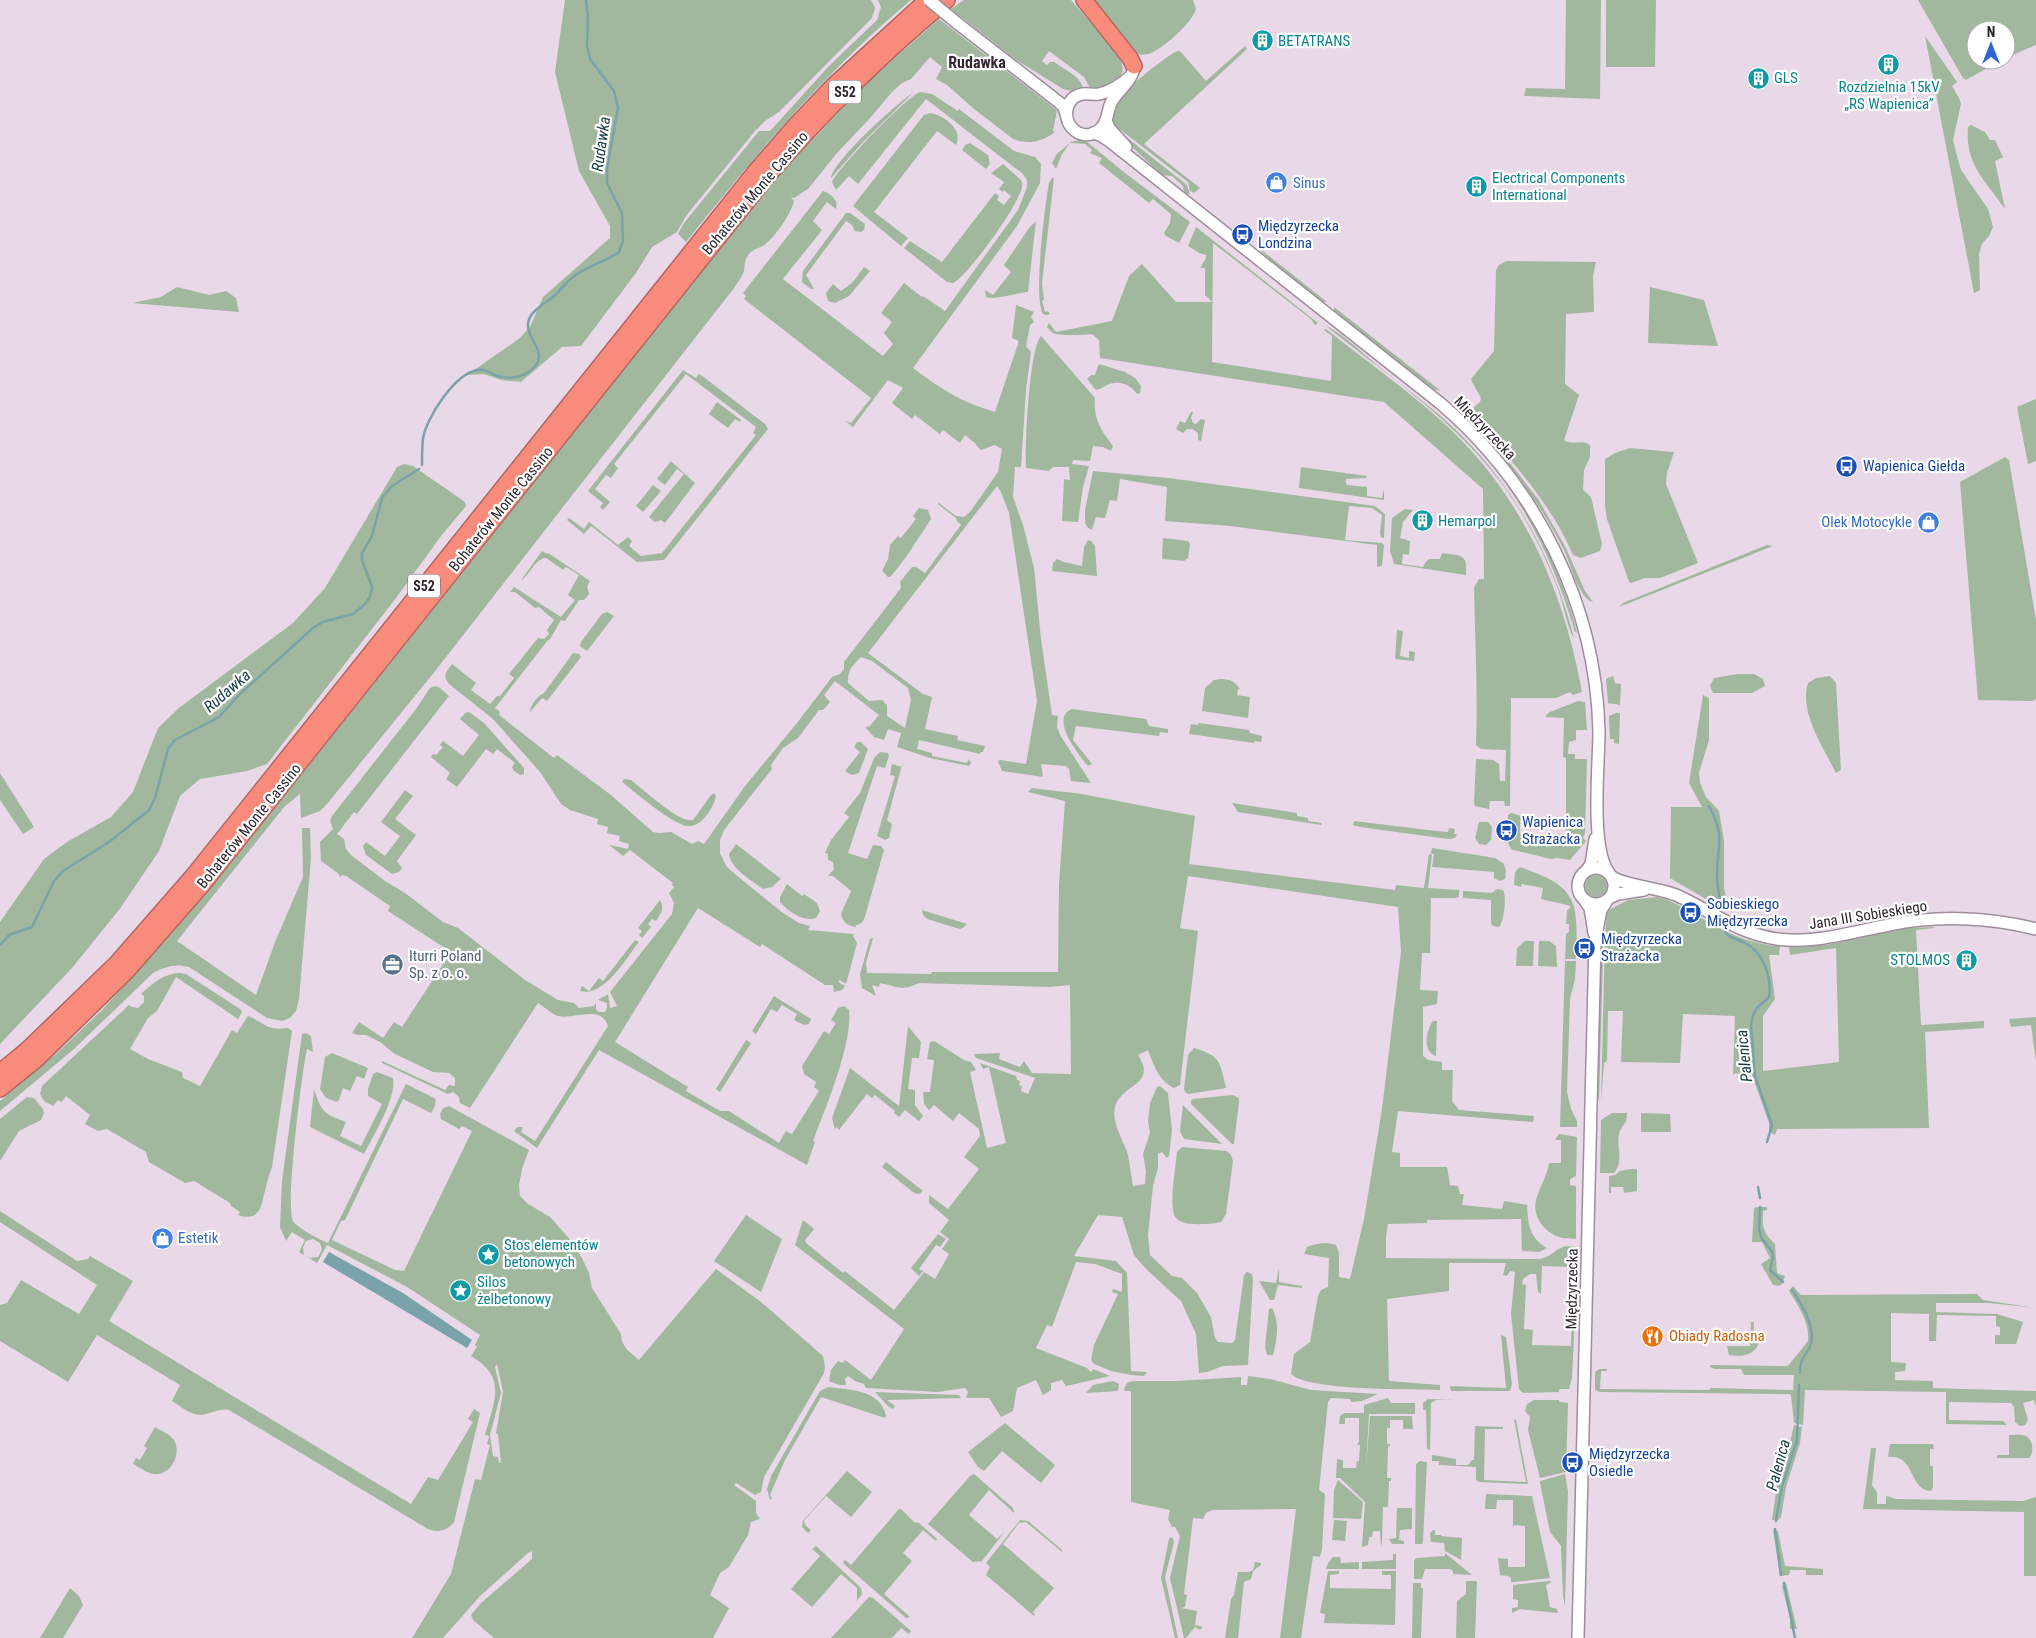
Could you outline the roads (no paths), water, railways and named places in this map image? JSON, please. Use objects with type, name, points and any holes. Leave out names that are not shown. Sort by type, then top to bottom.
[{"type":"highway","name":"Bohaterów Monte Cassino","points":[[0,1072],[27,1050],[117,963],[193,876],[696,244],[787,134],[854,65],[929,4],[948,0]]},
{"type":"highway","points":[[929,4],[954,0]]},
{"type":"highway","points":[[1084,3],[1130,58],[1133,71]]},
{"type":"highway","name":"Bohaterów Monte Cassino","points":[[0,1089],[36,1060],[126,972],[197,892],[765,179],[828,109],[891,48],[929,4]]},
{"type":"main road","points":[[929,4],[1028,76],[1062,104],[1068,122],[1074,130],[1082,134],[1092,133],[1101,128],[1107,118],[1112,100],[1133,71]]},
{"type":"main road","points":[[1094,94],[1107,91],[1133,71]]},
{"type":"main road","points":[[1028,76],[1066,95],[1085,92],[1094,94],[1103,101],[1107,118]]},
{"type":"main road","points":[[1066,114],[1068,104],[1078,94]]},
{"type":"main road","name":"Międzyrzecka","points":[[1107,118],[1108,126],[1114,134],[1149,172]]},
{"type":"main road","name":"Międzyrzecka","points":[[1092,133],[1102,136],[1149,172],[1440,403],[1487,448],[1522,493],[1541,523],[1561,563],[1575,599],[1585,633],[1592,665],[1598,710],[1598,825],[1602,862],[1610,874]]},
{"type":"main road","name":"Międzyrzecka","points":[[1587,870],[1592,861],[1598,825]]},
{"type":"main road","points":[[1598,868],[1610,874],[1615,886],[1608,900],[1596,904],[1585,901],[1580,895],[1578,884],[1580,877],[1587,870],[1598,868]]},
{"type":"main road","name":"Jana III Sobieskiego","points":[[1610,874],[1620,882],[1656,889],[1681,898],[1742,930],[1769,938],[1786,940],[1819,939],[1890,924],[1927,920],[1985,920],[2036,929]]},
{"type":"main road","name":"Jana III Sobieskiego","points":[[1608,900],[1627,892],[1656,889]]},
{"type":"main road","name":"Międzyrzecka","points":[[1578,1638],[1595,941],[1601,910],[1608,900]]},
{"type":"main road","name":"Międzyrzecka","points":[[1585,901],[1590,908],[1595,941]]},
{"type":"water","points":[[329,1252],[403,1293],[472,1340],[467,1348],[323,1262]]},
{"type":"waterway","name":"Rudawka","points":[[422,465],[425,430],[436,409],[451,388],[460,379],[478,370],[485,370],[501,377],[512,378],[523,375],[532,369],[539,360],[538,350],[528,326],[528,321],[533,312],[554,296],[573,277],[619,252],[623,241],[622,213],[607,183],[607,169],[618,107],[614,91],[590,59],[587,46],[588,17],[586,0]]},
{"type":"waterway","name":"Rudawka","points":[[0,945],[9,935],[32,927],[54,881],[63,871],[109,842],[149,810],[155,798],[168,749],[175,740],[219,717],[239,695],[313,628],[323,622],[353,614],[364,605],[370,597],[372,587],[362,560],[362,553],[372,536],[382,498],[392,486],[419,469]]},
{"type":"waterway","name":"Palenica","points":[[1709,806],[1719,833],[1717,884],[1721,908]]},
{"type":"waterway","name":"Palenica","points":[[1725,932],[1757,952],[1765,966],[1769,981],[1769,997],[1757,1008],[1751,1025],[1755,1076],[1772,1125],[1767,1142]]},
{"type":"waterway","name":"Palenica","points":[[1758,1187],[1760,1198]]},
{"type":"waterway","name":"Palenica","points":[[1760,1207],[1759,1229],[1761,1237],[1772,1252],[1773,1257],[1770,1270],[1783,1282]]},
{"type":"waterway","name":"Palenica","points":[[1792,1290],[1809,1322],[1812,1337],[1810,1348],[1801,1362],[1800,1372]]},
{"type":"waterway","name":"Palenica","points":[[1776,1521],[1782,1486],[1797,1440],[1799,1385]]},
{"type":"waterway","name":"Palenica","points":[[1775,1529],[1781,1575]]},
{"type":"waterway","name":"Palenica","points":[[1784,1583],[1795,1638]]},
{"type":"place","name":"BETATRANS","points":[[1262,41]]},
{"type":"place","name":"Rozdzielnia 15kV „RS Wapienica”","points":[[1889,64]]},
{"type":"place","name":"GLS","points":[[1758,78]]},
{"type":"place","name":"Sinus","points":[[1277,183]]},
{"type":"place","name":"Electrical Components International","points":[[1476,187]]},
{"type":"place","name":"Międzyrzecka Londzina","points":[[1242,235]]},
{"type":"place","name":"Wapienica Giełda","points":[[1847,466]]},
{"type":"place","name":"Hemarpol","points":[[1422,521]]},
{"type":"place","name":"Olek Motocykle","points":[[1928,522]]},
{"type":"place","name":"Wapienica Strażacka","points":[[1506,831]]},
{"type":"place","name":"Sobieskiego Międzyrzecka","points":[[1691,913]]},
{"type":"place","name":"Międzyrzecka Strażacka","points":[[1585,948]]},
{"type":"place","name":"STOLMOS","points":[[1966,960]]},
{"type":"place","name":"Iturri Poland Sp. z o. o.","points":[[393,965]]},
{"type":"place","name":"Estetik","points":[[162,1238]]},
{"type":"place","name":"Stos elementów betonowych","points":[[488,1254]]},
{"type":"place","name":"Silos żelbetonowy","points":[[461,1291]]},
{"type":"place","name":"Obiady Radosna","points":[[1653,1336]]},
{"type":"place","name":"Międzyrzecka Osiedle","points":[[1573,1463]]},
{"type":"district","name":"Rudawka","points":[[977,62]]}]
